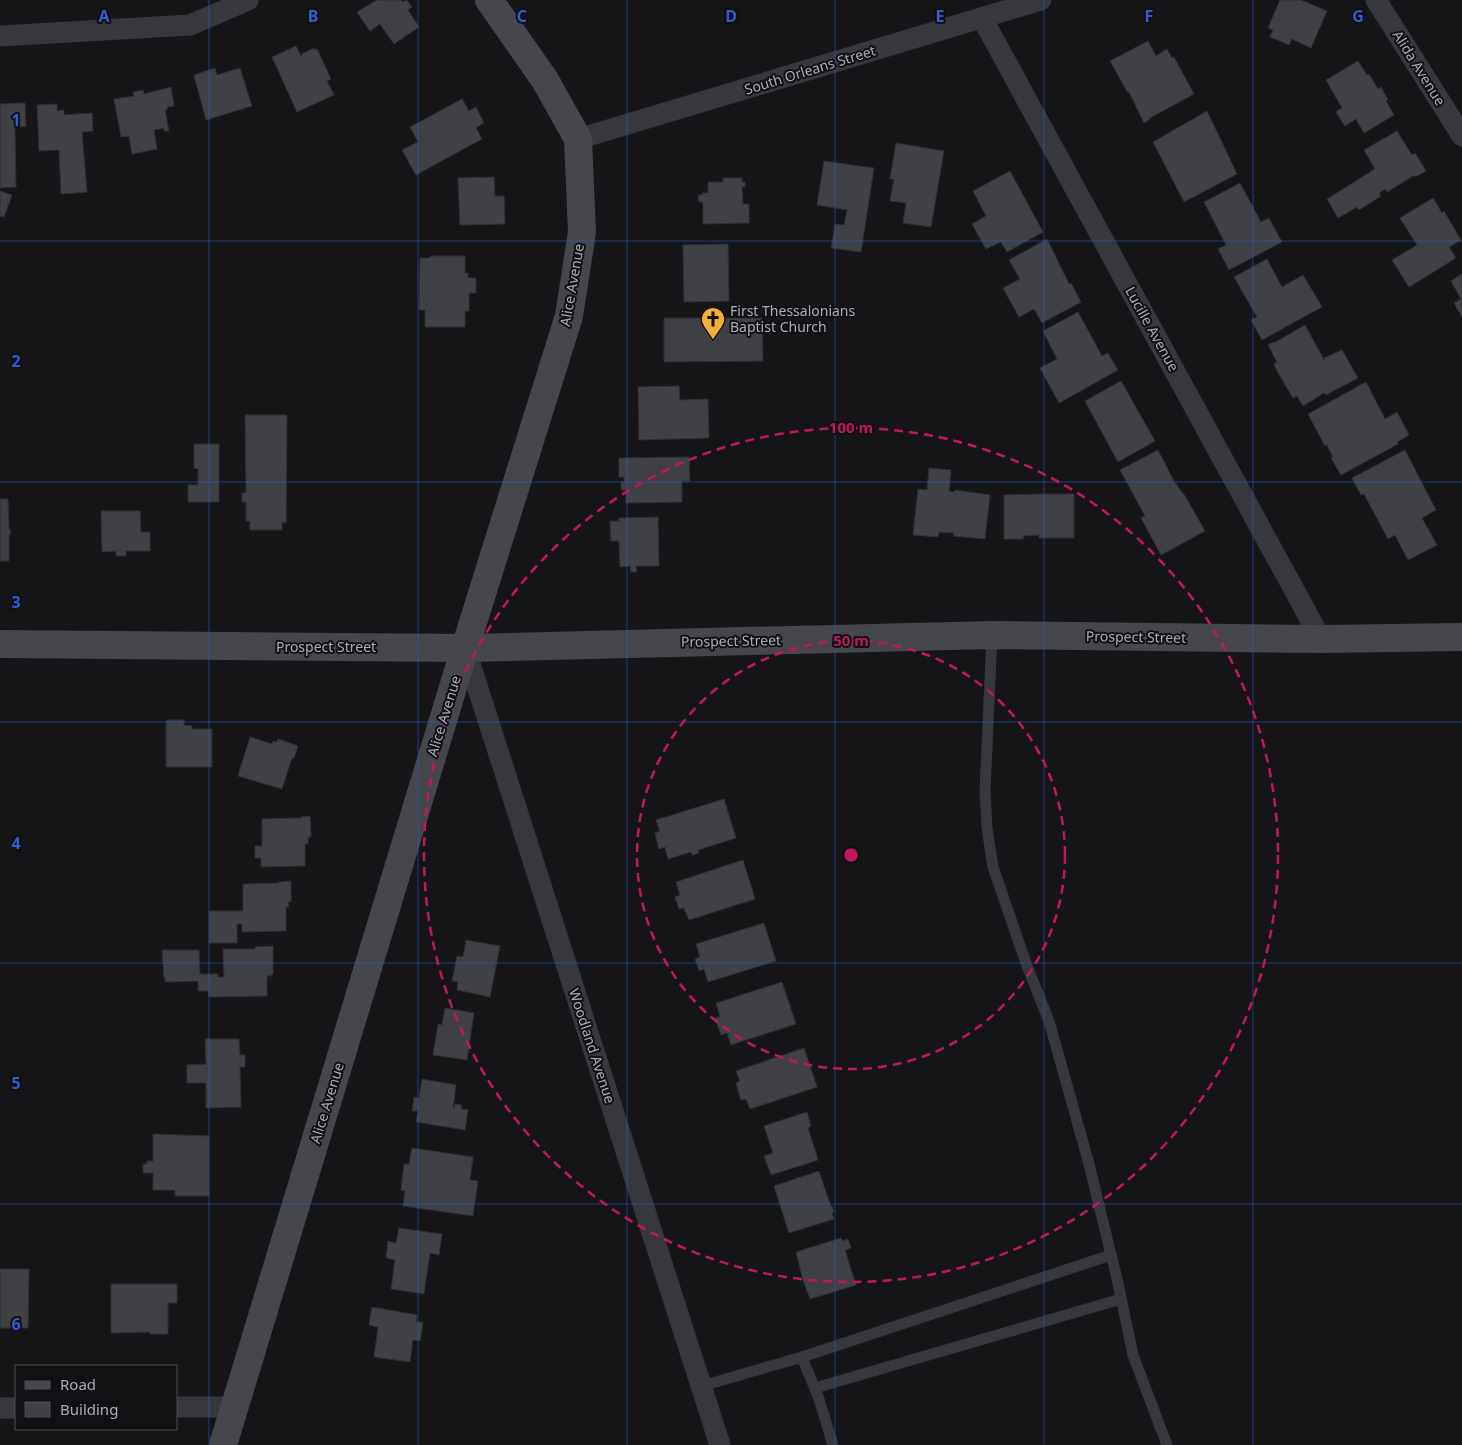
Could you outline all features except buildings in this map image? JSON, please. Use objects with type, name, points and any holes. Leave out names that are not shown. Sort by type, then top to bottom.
[{"type":"street","points":[[0,36],[190,24],[248,0]]},
{"type":"street","name":"Alice Avenue","points":[[223,1445],[465,648],[569,316],[582,232],[578,139],[545,80],[489,0]]},
{"type":"street","name":"South Orleans Street","points":[[578,139],[1042,0]]},
{"type":"street","name":"Alida Avenue","points":[[1376,0],[1462,136]]},
{"type":"street","name":"Lucille Avenue","points":[[982,18],[1321,639]]},
{"type":"street","name":"Prospect Street","points":[[0,644],[465,648],[992,635],[1321,639],[1462,637]]},
{"type":"street","name":"Woodland Avenue","points":[[465,648],[720,1445]]},
{"type":"street","points":[[178,1407],[235,1407]]},
{"type":"street","points":[[0,1408],[15,1408]]},
{"type":"lane","points":[[992,635],[985,791],[987,828],[993,867],[1027,966],[1049,1021],[1089,1164],[1133,1355],[1167,1445]]},
{"type":"lane","points":[[702,1386],[802,1357],[1111,1255]]},
{"type":"lane","points":[[814,1388],[1121,1298]]},
{"type":"lane","points":[[802,1357],[833,1445]]},
{"type":"place","name":"First Thessalonians Baptist Church","points":[[713,340]]}]
